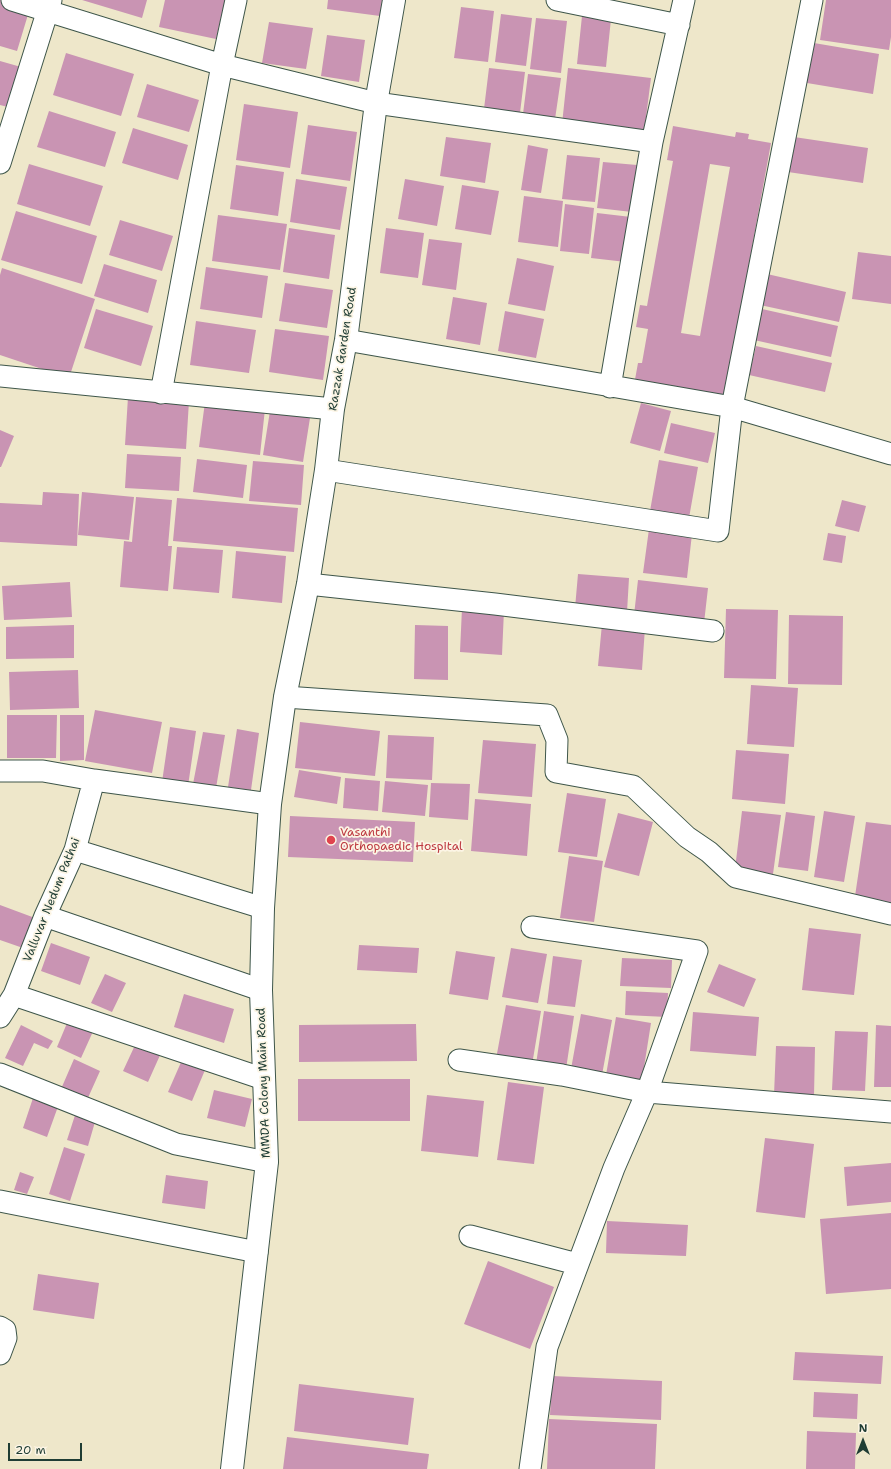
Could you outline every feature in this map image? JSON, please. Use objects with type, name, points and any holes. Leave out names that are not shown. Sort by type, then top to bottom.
[{"type":"street","points":[[12,0],[49,6],[222,65],[376,103],[652,142]]},
{"type":"street","points":[[161,393],[222,65],[236,0]]},
{"type":"street","name":"Razzak Garden Road","points":[[286,697],[308,584],[326,470],[333,409],[346,340],[376,103],[394,0]]},
{"type":"street","points":[[557,0],[679,25]]},
{"type":"street","points":[[610,387],[652,142],[684,0]]},
{"type":"street","points":[[326,470],[718,531],[732,407],[812,0]]},
{"type":"street","points":[[0,164],[49,6]]},
{"type":"street","points":[[346,340],[732,407],[890,448]]},
{"type":"street","points":[[0,376],[333,409]]},
{"type":"street","points":[[308,584],[495,604],[713,631]]},
{"type":"street","points":[[286,697],[547,714],[557,740],[556,772],[633,786],[687,837],[709,852],[736,877],[891,914]]},
{"type":"street","name":"MMDA Colony Main Road","points":[[232,1469],[267,1162],[261,990],[263,908],[270,804],[286,697]]},
{"type":"street","points":[[0,771],[43,771],[94,780],[270,804]]},
{"type":"street","name":"Valluvar Nedum Pathai","points":[[0,1017],[14,995],[45,916],[75,850],[94,780]]},
{"type":"street","points":[[75,850],[263,908]]},
{"type":"street","points":[[45,916],[261,990]]},
{"type":"street","points":[[530,1469],[547,1347],[614,1168],[647,1092],[697,951],[532,927]]},
{"type":"street","points":[[14,995],[264,1079]]},
{"type":"street","points":[[459,1060],[562,1075],[647,1092],[891,1112]]},
{"type":"street","points":[[0,1074],[176,1144],[267,1162]]},
{"type":"street","points":[[0,1201],[257,1252]]},
{"type":"street","points":[[470,1236],[577,1264]]},
{"type":"street","points":[[0,1327],[5,1330],[6,1338],[0,1354]]},
{"type":"building","points":[[0,0],[30,8],[17,51],[0,46]]},
{"type":"building","points":[[82,0],[147,0],[142,18]]},
{"type":"building","points":[[165,0],[225,0],[216,39],[159,27]]},
{"type":"building","points":[[328,0],[382,0],[380,16],[327,9]]},
{"type":"building","points":[[826,0],[891,0],[891,37],[889,50],[820,40]]},
{"type":"building","points":[[461,7],[494,11],[488,62],[454,58]]},
{"type":"building","points":[[501,14],[532,18],[526,66],[495,62]]},
{"type":"building","points":[[582,16],[611,19],[606,67],[577,64]]},
{"type":"building","points":[[536,18],[567,21],[561,73],[530,69]]},
{"type":"building","points":[[269,22],[313,28],[306,69],[262,63]]},
{"type":"building","points":[[327,35],[365,40],[359,82],[321,76]]},
{"type":"building","points":[[808,42],[879,54],[873,94],[801,82]]},
{"type":"building","points":[[66,53],[134,74],[121,116],[53,95]]},
{"type":"building","points":[[0,61],[21,67],[8,107],[0,105]]},
{"type":"building","points":[[489,68],[525,72],[519,121],[483,117]]},
{"type":"building","points":[[568,68],[651,78],[644,133],[562,124]]},
{"type":"building","points":[[528,74],[561,78],[554,126],[522,122]]},
{"type":"building","points":[[147,84],[199,100],[189,132],[137,117]]},
{"type":"building","points":[[244,104],[298,112],[290,168],[236,160]]},
{"type":"building","points":[[49,111],[116,132],[105,167],[37,147]]},
{"type":"building","points":[[308,125],[357,132],[350,181],[301,174]]},
{"type":"building","points":[[673,126],[735,137],[736,132],[749,134],[748,139],[771,143],[724,401],[634,385],[638,363],[642,363],[648,329],[636,327],[640,305],[647,306],[673,161],[667,160]],"holes":[[[710,164],[730,167],[700,336],[681,333]]]},
{"type":"building","points":[[133,128],[188,145],[178,180],[122,163]]},
{"type":"building","points":[[446,137],[491,143],[485,183],[440,176]]},
{"type":"building","points":[[794,137],[868,148],[863,183],[788,172]]},
{"type":"building","points":[[528,145],[548,149],[541,193],[521,190]]},
{"type":"building","points":[[567,155],[600,158],[595,202],[562,199]]},
{"type":"building","points":[[603,162],[637,165],[632,212],[597,208]]},
{"type":"building","points":[[29,164],[103,186],[90,226],[17,204]]},
{"type":"building","points":[[236,165],[284,172],[278,216],[230,209]]},
{"type":"building","points":[[296,179],[347,187],[340,230],[290,222]]},
{"type":"building","points":[[405,179],[444,186],[437,226],[398,219]]},
{"type":"building","points":[[462,185],[499,191],[491,235],[455,229]]},
{"type":"building","points":[[524,196],[563,201],[558,247],[518,242]]},
{"type":"building","points":[[565,204],[594,208],[589,254],[560,251]]},
{"type":"building","points":[[16,211],[97,236],[82,284],[1,260]]},
{"type":"building","points":[[597,213],[631,217],[626,262],[591,258]]},
{"type":"building","points":[[218,215],[287,224],[280,270],[212,261]]},
{"type":"building","points":[[120,220],[173,236],[162,271],[109,255]]},
{"type":"building","points":[[289,228],[335,235],[329,279],[283,272]]},
{"type":"building","points":[[386,228],[424,233],[418,278],[380,273]]},
{"type":"building","points":[[429,239],[462,243],[456,290],[422,285]]},
{"type":"building","points":[[858,252],[891,256],[891,304],[852,299]]},
{"type":"building","points":[[517,258],[554,266],[545,311],[508,304]]},
{"type":"building","points":[[104,264],[157,280],[148,313],[94,296]]},
{"type":"building","points":[[206,267],[268,276],[262,318],[200,309]]},
{"type":"building","points":[[2,268],[95,299],[69,378],[0,355],[0,275]]},
{"type":"building","points":[[767,274],[846,292],[839,322],[760,305]]},
{"type":"building","points":[[285,283],[333,290],[327,328],[279,321]]},
{"type":"building","points":[[453,297],[487,303],[480,345],[446,339]]},
{"type":"building","points":[[96,309],[153,326],[141,366],[84,348]]},
{"type":"building","points":[[762,309],[838,326],[831,357],[754,340]]},
{"type":"building","points":[[505,311],[544,319],[536,358],[498,351]]},
{"type":"building","points":[[196,321],[256,330],[249,373],[190,365]]},
{"type":"building","points":[[275,329],[329,336],[323,380],[269,372]]},
{"type":"building","points":[[756,346],[832,363],[825,392],[749,375]]},
{"type":"building","points":[[128,397],[189,401],[186,449],[125,445]]},
{"type":"building","points":[[205,402],[265,409],[260,455],[199,447]]},
{"type":"building","points":[[641,403],[671,411],[660,451],[630,443]]},
{"type":"building","points":[[270,411],[310,418],[303,462],[263,455]]},
{"type":"building","points":[[671,423],[715,433],[708,463],[664,453]]},
{"type":"building","points":[[0,430],[14,436],[1,467],[0,467]]},
{"type":"building","points":[[127,454],[181,457],[179,491],[125,488]]},
{"type":"building","points":[[197,459],[247,465],[243,498],[193,492]]},
{"type":"building","points":[[659,460],[698,467],[689,518],[650,511]]},
{"type":"building","points":[[253,461],[304,465],[301,505],[249,501]]},
{"type":"building","points":[[43,492],[79,494],[77,546],[0,542],[0,503],[42,505]]},
{"type":"building","points":[[82,492],[134,497],[129,540],[78,535]]},
{"type":"building","points":[[136,497],[172,500],[168,546],[172,546],[168,591],[120,587],[124,541],[132,542]]},
{"type":"building","points":[[177,498],[298,508],[294,552],[173,541]]},
{"type":"building","points":[[842,500],[866,506],[859,532],[835,526]]},
{"type":"building","points":[[649,529],[692,534],[687,578],[643,573]]},
{"type":"building","points":[[828,533],[846,536],[842,563],[823,560]]},
{"type":"building","points":[[177,547],[223,550],[219,593],[173,589]]},
{"type":"building","points":[[236,551],[286,556],[282,603],[232,598]]},
{"type":"building","points":[[578,574],[629,578],[627,612],[575,608]]},
{"type":"building","points":[[638,580],[708,588],[704,623],[634,615]]},
{"type":"building","points":[[70,582],[72,617],[4,620],[2,586]]},
{"type":"building","points":[[462,608],[504,610],[502,655],[460,652]]},
{"type":"building","points":[[726,609],[778,610],[776,679],[724,678]]},
{"type":"building","points":[[789,615],[843,616],[842,685],[788,684]]},
{"type":"building","points":[[602,624],[645,628],[642,670],[598,666]]},
{"type":"building","points":[[74,625],[74,658],[6,659],[6,627]]},
{"type":"building","points":[[415,625],[448,626],[448,680],[414,679]]},
{"type":"building","points":[[78,670],[79,708],[10,710],[9,672]]},
{"type":"building","points":[[751,685],[798,688],[794,747],[747,744]]},
{"type":"building","points":[[95,710],[162,722],[152,773],[85,761]]},
{"type":"building","points":[[7,715],[57,715],[56,758],[7,758]]},
{"type":"building","points":[[60,715],[84,715],[84,760],[60,761]]},
{"type":"building","points":[[300,722],[380,731],[375,776],[295,768]]},
{"type":"building","points":[[170,727],[196,731],[188,786],[162,782]]},
{"type":"building","points":[[237,729],[259,733],[251,790],[228,787]]},
{"type":"building","points":[[203,732],[225,735],[216,788],[193,784]]},
{"type":"building","points":[[388,735],[434,737],[432,780],[386,778]]},
{"type":"building","points":[[483,740],[536,744],[532,797],[478,793]]},
{"type":"building","points":[[736,750],[789,754],[785,804],[732,799]]},
{"type":"building","points":[[299,770],[341,777],[337,804],[294,797]]},
{"type":"building","points":[[345,778],[380,781],[378,811],[343,808]]},
{"type":"building","points":[[385,781],[428,785],[425,816],[382,812]]},
{"type":"building","points":[[431,783],[470,784],[468,820],[429,817]]},
{"type":"building","points":[[567,793],[606,799],[597,857],[558,852]]},
{"type":"building","points":[[475,799],[531,804],[527,856],[471,851]]},
{"type":"building","points":[[742,811],[781,815],[773,874],[735,869]]},
{"type":"building","points":[[824,811],[855,816],[844,882],[814,877]]},
{"type":"building","points":[[786,812],[815,816],[808,871],[778,867]]},
{"type":"building","points":[[618,813],[653,822],[639,876],[604,867]]},
{"type":"building","points":[[290,816],[415,822],[413,862],[288,857]]},
{"type":"building","points":[[866,822],[891,825],[891,909],[854,903]]},
{"type":"building","points":[[569,856],[603,861],[594,922],[560,918]]},
{"type":"building","points":[[0,905],[35,918],[23,948],[0,940]]},
{"type":"building","points":[[809,928],[861,934],[854,995],[802,990]]},
{"type":"building","points":[[51,943],[90,957],[80,985],[41,971]]},
{"type":"building","points":[[359,945],[419,948],[417,973],[357,970]]},
{"type":"building","points":[[511,948],[547,954],[538,1003],[502,997]]},
{"type":"building","points":[[456,951],[495,957],[488,1000],[449,994]]},
{"type":"building","points":[[553,956],[582,960],[575,1007],[547,1004]]},
{"type":"building","points":[[622,958],[672,960],[671,988],[620,986]]},
{"type":"building","points":[[719,964],[756,979],[744,1007],[707,992]]},
{"type":"building","points":[[105,974],[126,983],[112,1012],[91,1003]]},
{"type":"building","points":[[626,991],[668,993],[667,1017],[625,1015]]},
{"type":"building","points":[[184,994],[234,1009],[224,1043],[174,1027]]},
{"type":"building","points":[[506,1005],[541,1011],[532,1065],[496,1059]]},
{"type":"building","points":[[544,1011],[574,1016],[566,1069],[536,1064]]},
{"type":"building","points":[[693,1012],[759,1017],[756,1056],[690,1051]]},
{"type":"building","points":[[581,1014],[612,1020],[602,1075],[571,1069]]},
{"type":"building","points":[[70,1016],[95,1027],[81,1058],[57,1047]]},
{"type":"building","points":[[616,1017],[651,1023],[642,1080],[606,1075]]},
{"type":"building","points":[[416,1024],[417,1061],[299,1062],[299,1025]]},
{"type":"building","points":[[21,1025],[53,1041],[48,1049],[34,1043],[23,1066],[5,1058]]},
{"type":"building","points":[[876,1025],[891,1026],[891,1087],[874,1087]]},
{"type":"building","points":[[835,1031],[868,1032],[865,1091],[832,1090]]},
{"type":"building","points":[[136,1043],[161,1053],[148,1082],[123,1071]]},
{"type":"building","points":[[776,1046],[815,1047],[814,1096],[774,1095]]},
{"type":"building","points":[[74,1059],[100,1071],[87,1100],[61,1089]]},
{"type":"building","points":[[182,1060],[205,1070],[192,1101],[168,1092]]},
{"type":"building","points":[[298,1079],[410,1079],[410,1121],[298,1121]]},
{"type":"building","points":[[508,1082],[544,1087],[534,1164],[497,1160]]},
{"type":"building","points":[[214,1090],[252,1099],[245,1127],[207,1118]]},
{"type":"building","points":[[35,1092],[60,1101],[47,1137],[23,1128]]},
{"type":"building","points":[[427,1095],[484,1101],[478,1157],[421,1151]]},
{"type":"building","points":[[77,1109],[97,1115],[88,1146],[67,1140]]},
{"type":"building","points":[[765,1138],[814,1144],[805,1218],[756,1212]]},
{"type":"building","points":[[64,1147],[85,1154],[70,1201],[49,1194]]},
{"type":"building","points":[[891,1163],[891,1202],[847,1206],[844,1167]]},
{"type":"building","points":[[20,1172],[34,1177],[27,1194],[14,1190]]},
{"type":"building","points":[[166,1175],[208,1181],[205,1209],[162,1203]]},
{"type":"building","points":[[891,1213],[891,1289],[826,1294],[820,1219]]},
{"type":"building","points":[[607,1221],[688,1225],[686,1256],[606,1253]]},
{"type":"building","points":[[488,1261],[554,1287],[530,1349],[464,1324]]},
{"type":"building","points":[[38,1274],[99,1283],[94,1319],[33,1310]]},
{"type":"building","points":[[795,1352],[883,1356],[881,1384],[793,1380]]},
{"type":"building","points":[[552,1376],[662,1381],[661,1420],[550,1415]]},
{"type":"building","points":[[299,1384],[414,1398],[408,1445],[294,1431]]},
{"type":"building","points":[[814,1392],[858,1394],[857,1419],[813,1417]]},
{"type":"building","points":[[549,1419],[657,1424],[655,1469],[547,1469]]},
{"type":"building","points":[[807,1431],[856,1433],[855,1469],[806,1469]]},
{"type":"building","points":[[287,1437],[429,1454],[427,1469],[283,1469]]},
{"type":"place","name":"Vasanthi Orthopaedic Hospital","points":[[331,840]]}]
